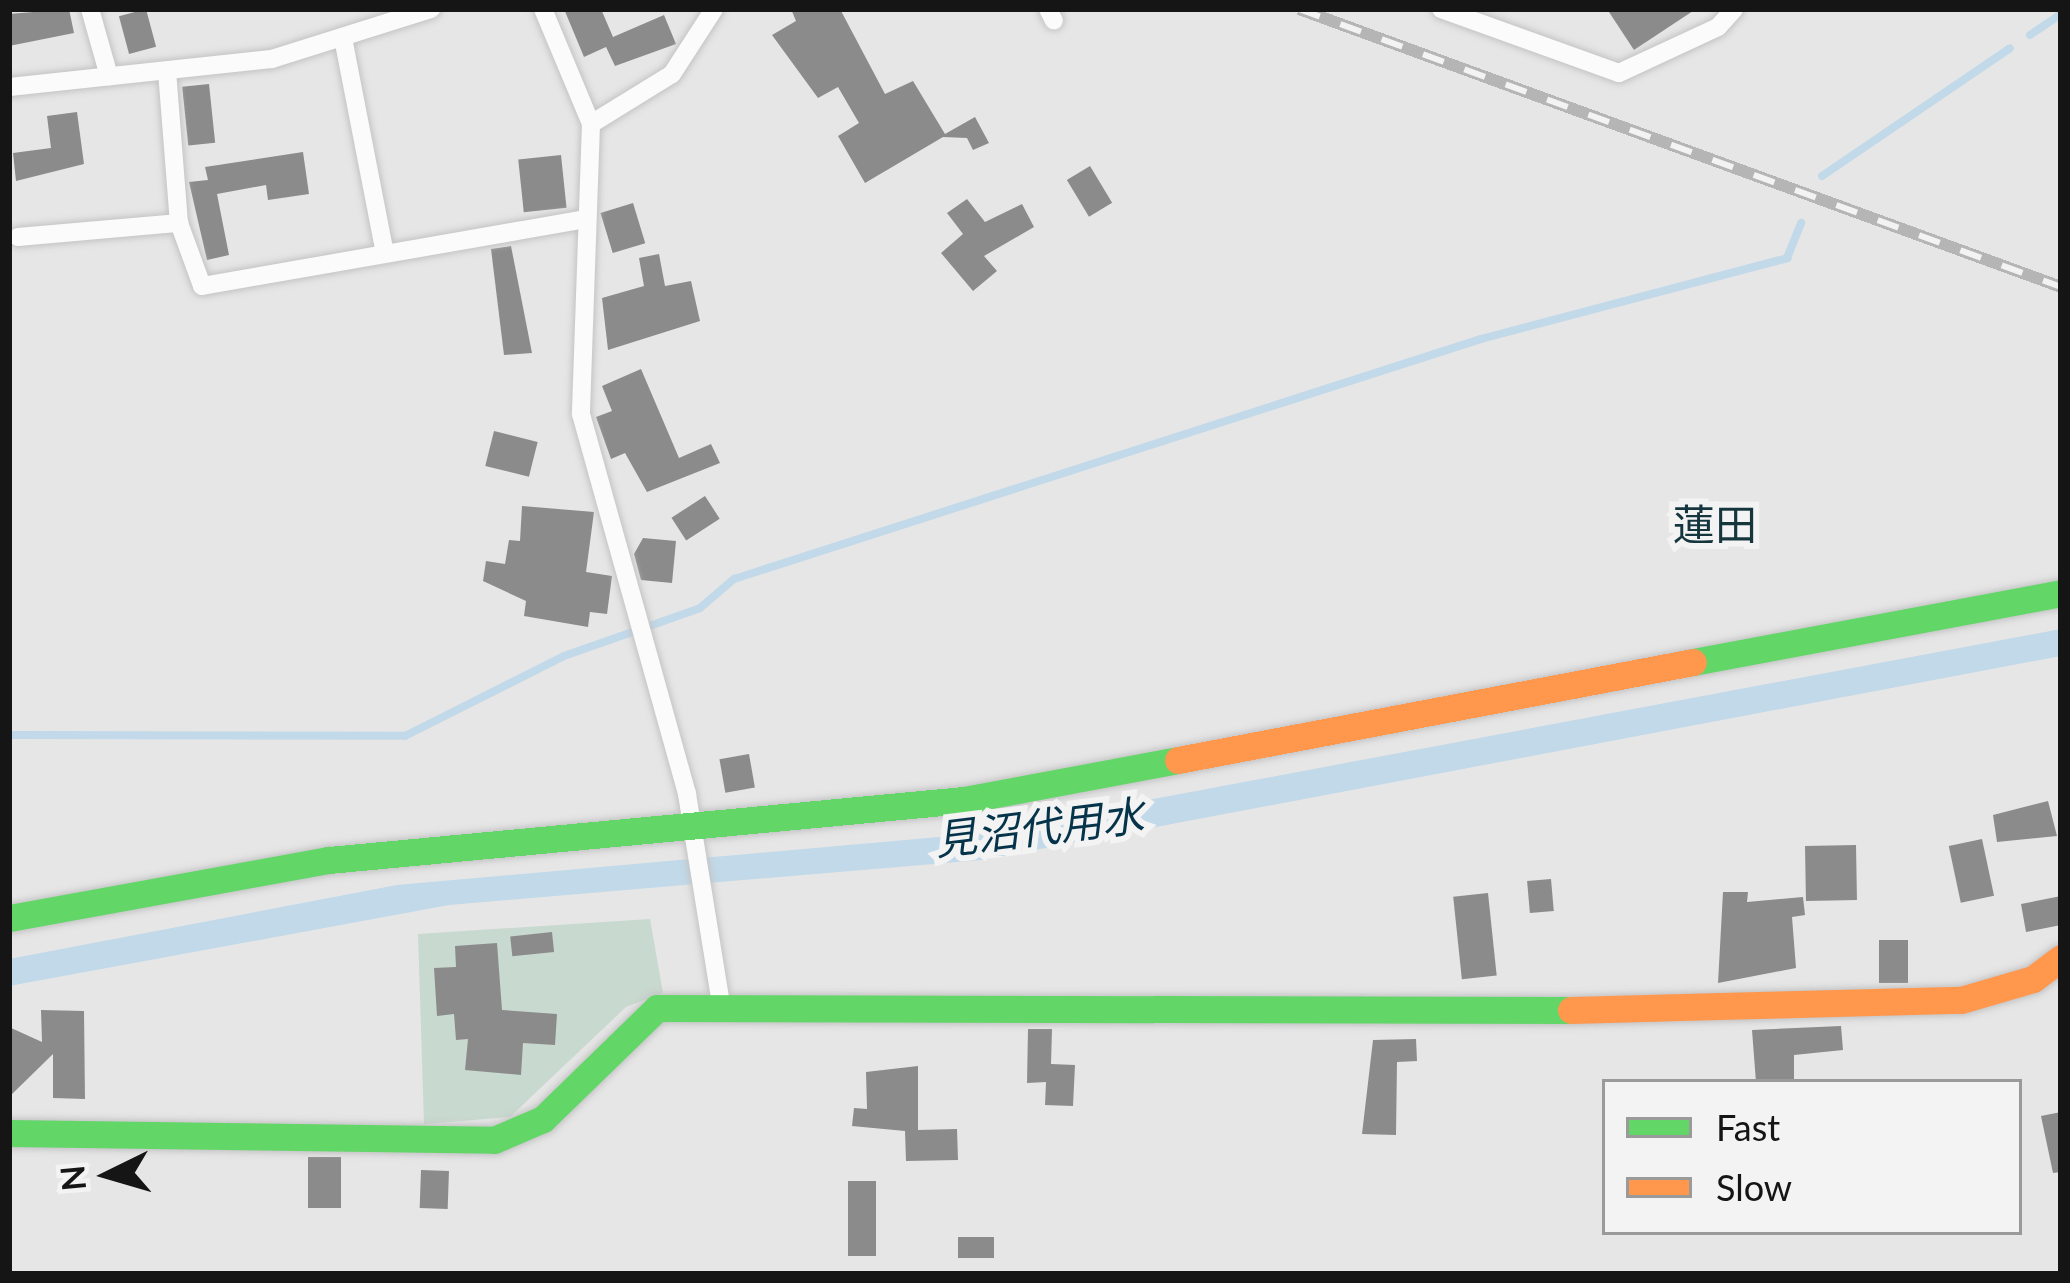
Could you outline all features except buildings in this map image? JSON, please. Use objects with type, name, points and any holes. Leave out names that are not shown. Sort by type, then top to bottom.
[{"type":"street","points":[[90,9],[109,76]]},
{"type":"street","points":[[9,87],[167,70],[344,43],[431,9]]},
{"type":"street","points":[[543,9],[591,124],[581,414],[695,837],[721,1004]]},
{"type":"street","points":[[591,124],[672,74],[714,9]]},
{"type":"street","points":[[1441,9],[1619,73],[1718,27],[1734,9]]},
{"type":"street","points":[[344,43],[385,254]]},
{"type":"street","points":[[167,70],[179,224],[202,286],[585,219]]},
{"type":"street","points":[[19,237],[179,224]]},
{"type":"street","points":[[9,918],[329,860],[695,837],[964,800],[2061,592]]},
{"type":"street","points":[[9,1132],[494,1140],[543,1119],[657,1008],[721,1004],[1411,1014],[1961,1000],[2033,979],[2061,958]]},
{"type":"green space","points":[[650,919],[663,993],[626,1007],[510,1117],[424,1124],[418,934]]},
{"type":"water","name":"見沼代用水","points":[[2061,629],[2061,656],[981,860],[449,905],[9,986],[9,959],[397,885],[961,835]]},
{"type":"waterway","points":[[2030,35],[2061,14]]},
{"type":"waterway","points":[[1822,176],[2010,48]]},
{"type":"waterway","points":[[9,735],[405,736],[564,656],[700,608],[734,579],[1481,339],[1787,258],[1801,223]]},
{"type":"railway","points":[[1299,9],[2061,287]]},
{"type":"traffic: fast","points":[[1693,662],[2061,593]]},
{"type":"traffic: fast","points":[[9,918],[329,860],[964,800],[1178,760]]},
{"type":"traffic: fast","points":[[9,1133],[494,1140],[543,1119],[657,1008],[1571,1010]]},
{"type":"traffic: slow","points":[[1178,760],[1693,662]]},
{"type":"traffic: slow","points":[[1571,1010],[1961,1000],[2033,979],[2061,958]]},
{"type":"district","name":"蓮田","points":[[1715,524]]}]
